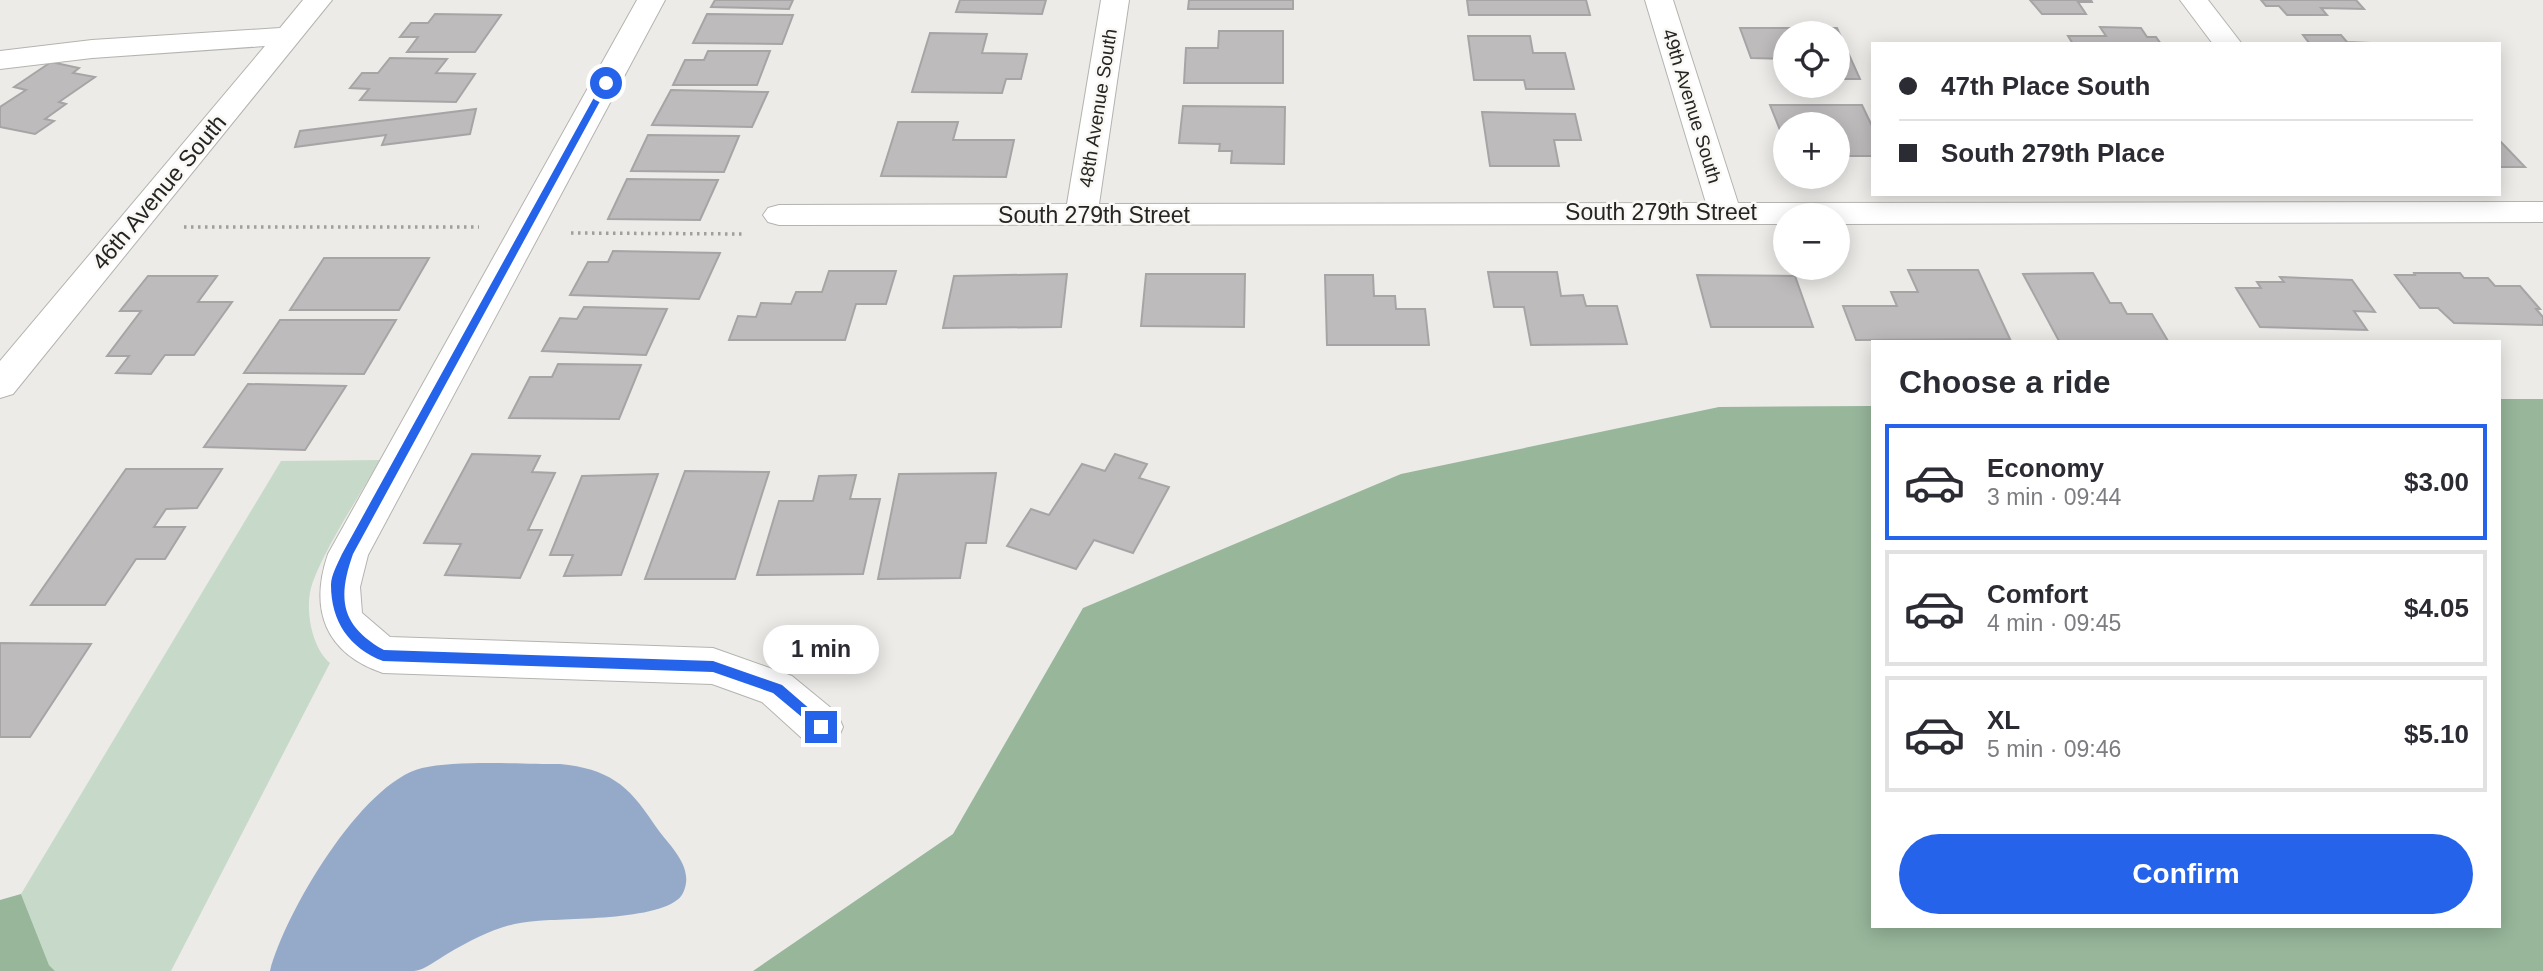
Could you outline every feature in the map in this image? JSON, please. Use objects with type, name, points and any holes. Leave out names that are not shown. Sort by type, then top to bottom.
[{"type":"street","name":"46th Avenue South","points":[[0,385],[318,0]]},
{"type":"street","points":[[651,0],[348,554],[337,583],[344,622],[359,642],[383,655],[713,666],[777,689],[821,727]]},
{"type":"street","name":"48th Avenue South","points":[[1080,215],[1115,0]]},
{"type":"street","name":"49th Avenue South","points":[[1659,0],[1725,212]]},
{"type":"street","points":[[2194,0],[2226,42]]},
{"type":"street","points":[[0,60],[105,48],[288,36]]},
{"type":"street","name":"South 279th Street","points":[[779,215],[1725,212],[2351,203],[2543,212]]},
{"type":"path","points":[[130,227],[527,227],[561,233],[751,234],[779,215]]},
{"type":"green space","points":[[2501,399],[2543,399],[2543,971],[753,971],[953,834],[1083,608],[1401,474],[1719,407],[1871,406],[1871,928],[2501,928]]},
{"type":"green space","points":[[380,460],[332,541],[311,588],[309,607],[314,639],[330,663],[171,971],[55,971],[49,965],[21,894],[281,461]]},
{"type":"green space","points":[[21,894],[49,965],[55,971],[0,971],[0,900]]},
{"type":"water","points":[[453,764],[577,766],[604,775],[635,798],[683,865],[686,883],[683,893],[674,902],[659,909],[639,913],[512,925],[479,937],[427,967],[414,971],[270,971],[291,917],[329,853],[375,798],[399,779],[422,768]]},
{"type":"building","points":[[715,0],[793,0],[789,9],[711,7]]},
{"type":"building","points":[[960,0],[1046,0],[1042,14],[956,12]]},
{"type":"building","points":[[1189,0],[1293,0],[1293,9],[1188,9]]},
{"type":"building","points":[[1467,0],[1586,0],[1590,15],[1469,15]]},
{"type":"building","points":[[2030,0],[2092,2],[2078,2],[2086,14],[2042,14]]},
{"type":"building","points":[[2261,0],[2356,0],[2364,9],[2321,8],[2327,15],[2287,15],[2279,6],[2266,6]]},
{"type":"building","points":[[435,14],[501,15],[475,52],[407,52],[418,37],[400,37],[411,23],[428,23]]},
{"type":"building","points":[[707,14],[793,15],[782,44],[693,43]]},
{"type":"building","points":[[2100,27],[2141,28],[2147,37],[2156,37],[2160,42],[2072,42],[2068,36],[2106,36]]},
{"type":"building","points":[[1740,28],[1773,28],[1773,59],[1751,58]]},
{"type":"building","points":[[1219,31],[1283,31],[1283,83],[1184,83],[1186,48],[1218,48]]},
{"type":"building","points":[[930,33],[987,34],[982,53],[1027,54],[1021,79],[1006,79],[1002,93],[912,92]]},
{"type":"building","points":[[2303,35],[2341,35],[2347,42],[2308,42]]},
{"type":"building","points":[[1468,36],[1530,36],[1533,53],[1565,53],[1574,89],[1526,89],[1524,80],[1474,80]]},
{"type":"building","points":[[708,51],[770,51],[757,85],[673,85],[685,60],[704,60]]},
{"type":"building","points":[[1850,57],[1860,79],[1850,79]]},
{"type":"building","points":[[390,58],[447,59],[436,73],[475,74],[456,102],[360,100],[369,89],[350,88],[362,73],[378,73]]},
{"type":"building","points":[[51,62],[79,68],[73,73],[95,77],[59,102],[66,104],[45,119],[54,121],[35,134],[0,127],[0,107],[26,90],[14,87]]},
{"type":"building","points":[[671,90],[768,92],[752,127],[652,125]]},
{"type":"building","points":[[1770,105],[1862,105],[1871,124],[1871,156],[1850,156],[1850,112],[1773,112]]},
{"type":"building","points":[[1183,106],[1285,107],[1284,164],[1231,163],[1232,151],[1219,151],[1220,144],[1179,143]]},
{"type":"building","points":[[476,109],[470,134],[382,145],[386,135],[295,147],[300,131]]},
{"type":"building","points":[[1482,112],[1575,114],[1581,140],[1554,140],[1559,166],[1490,166]]},
{"type":"building","points":[[898,122],[958,122],[953,140],[1014,140],[1006,177],[881,176]]},
{"type":"building","points":[[648,135],[739,136],[724,172],[631,171]]},
{"type":"building","points":[[2501,142],[2525,167],[2501,167]]},
{"type":"building","points":[[627,179],[718,180],[700,220],[608,219]]},
{"type":"building","points":[[613,251],[720,253],[699,299],[570,295],[588,262],[608,262]]},
{"type":"building","points":[[324,258],[429,258],[399,310],[290,310]]},
{"type":"building","points":[[1908,270],[1978,270],[2010,339],[1856,340],[1843,306],[1897,306],[1891,292],[1918,292]]},
{"type":"building","points":[[829,271],[896,271],[886,304],[856,304],[845,340],[729,340],[738,316],[756,317],[761,303],[791,304],[796,292],[822,292]]},
{"type":"building","points":[[1488,272],[1557,272],[1561,296],[1583,295],[1586,306],[1617,306],[1627,344],[1531,345],[1524,307],[1494,307]]},
{"type":"building","points":[[2093,273],[2110,303],[2121,303],[2127,314],[2152,314],[2167,340],[2058,340],[2023,274]]},
{"type":"building","points":[[2414,273],[2460,273],[2464,278],[2488,278],[2495,286],[2520,286],[2540,309],[2536,309],[2543,317],[2543,325],[2454,323],[2438,308],[2420,308],[2395,275],[2415,275]]},
{"type":"building","points":[[1067,274],[1061,327],[943,328],[954,276]]},
{"type":"building","points":[[1146,274],[1245,274],[1244,327],[1141,326]]},
{"type":"building","points":[[1325,275],[1373,275],[1374,296],[1395,296],[1396,309],[1425,309],[1429,345],[1327,345]]},
{"type":"building","points":[[1697,275],[1773,276],[1773,280],[1796,280],[1813,327],[1711,327]]},
{"type":"building","points":[[148,276],[217,276],[198,302],[232,302],[194,355],[165,355],[151,374],[116,373],[129,356],[107,356],[141,311],[120,311]]},
{"type":"building","points":[[2280,277],[2352,280],[2375,312],[2354,311],[2367,330],[2260,327],[2236,288],[2261,288],[2257,282],[2284,282]]},
{"type":"building","points":[[584,307],[667,309],[646,355],[542,351],[560,318],[577,319]]},
{"type":"building","points":[[280,320],[396,320],[364,374],[244,373]]},
{"type":"building","points":[[558,364],[641,365],[619,419],[509,418],[530,377],[552,377]]},
{"type":"building","points":[[248,384],[346,386],[305,450],[204,447]]},
{"type":"building","points":[[472,454],[540,456],[532,472],[555,473],[528,530],[542,530],[520,578],[445,575],[461,544],[424,543]]},
{"type":"building","points":[[1115,454],[1147,464],[1139,478],[1169,487],[1133,553],[1094,540],[1076,569],[1007,546],[1031,509],[1049,515],[1082,464],[1105,471]]},
{"type":"building","points":[[126,469],[222,469],[197,508],[166,509],[154,527],[185,527],[165,559],[136,559],[105,605],[31,605]]},
{"type":"building","points":[[685,471],[769,472],[735,579],[645,579]]},
{"type":"building","points":[[996,473],[986,543],[966,543],[960,578],[878,579],[899,474]]},
{"type":"building","points":[[658,474],[621,575],[564,576],[573,555],[550,555],[582,476]]},
{"type":"building","points":[[856,475],[850,499],[880,499],[863,574],[757,575],[779,501],[813,501],[819,476]]},
{"type":"building","points":[[0,643],[91,644],[30,737],[0,737]]},
{"type":"route","points":[[606,83],[348,554],[337,583],[344,622],[359,642],[383,655],[713,666],[777,689],[821,727]]}]
